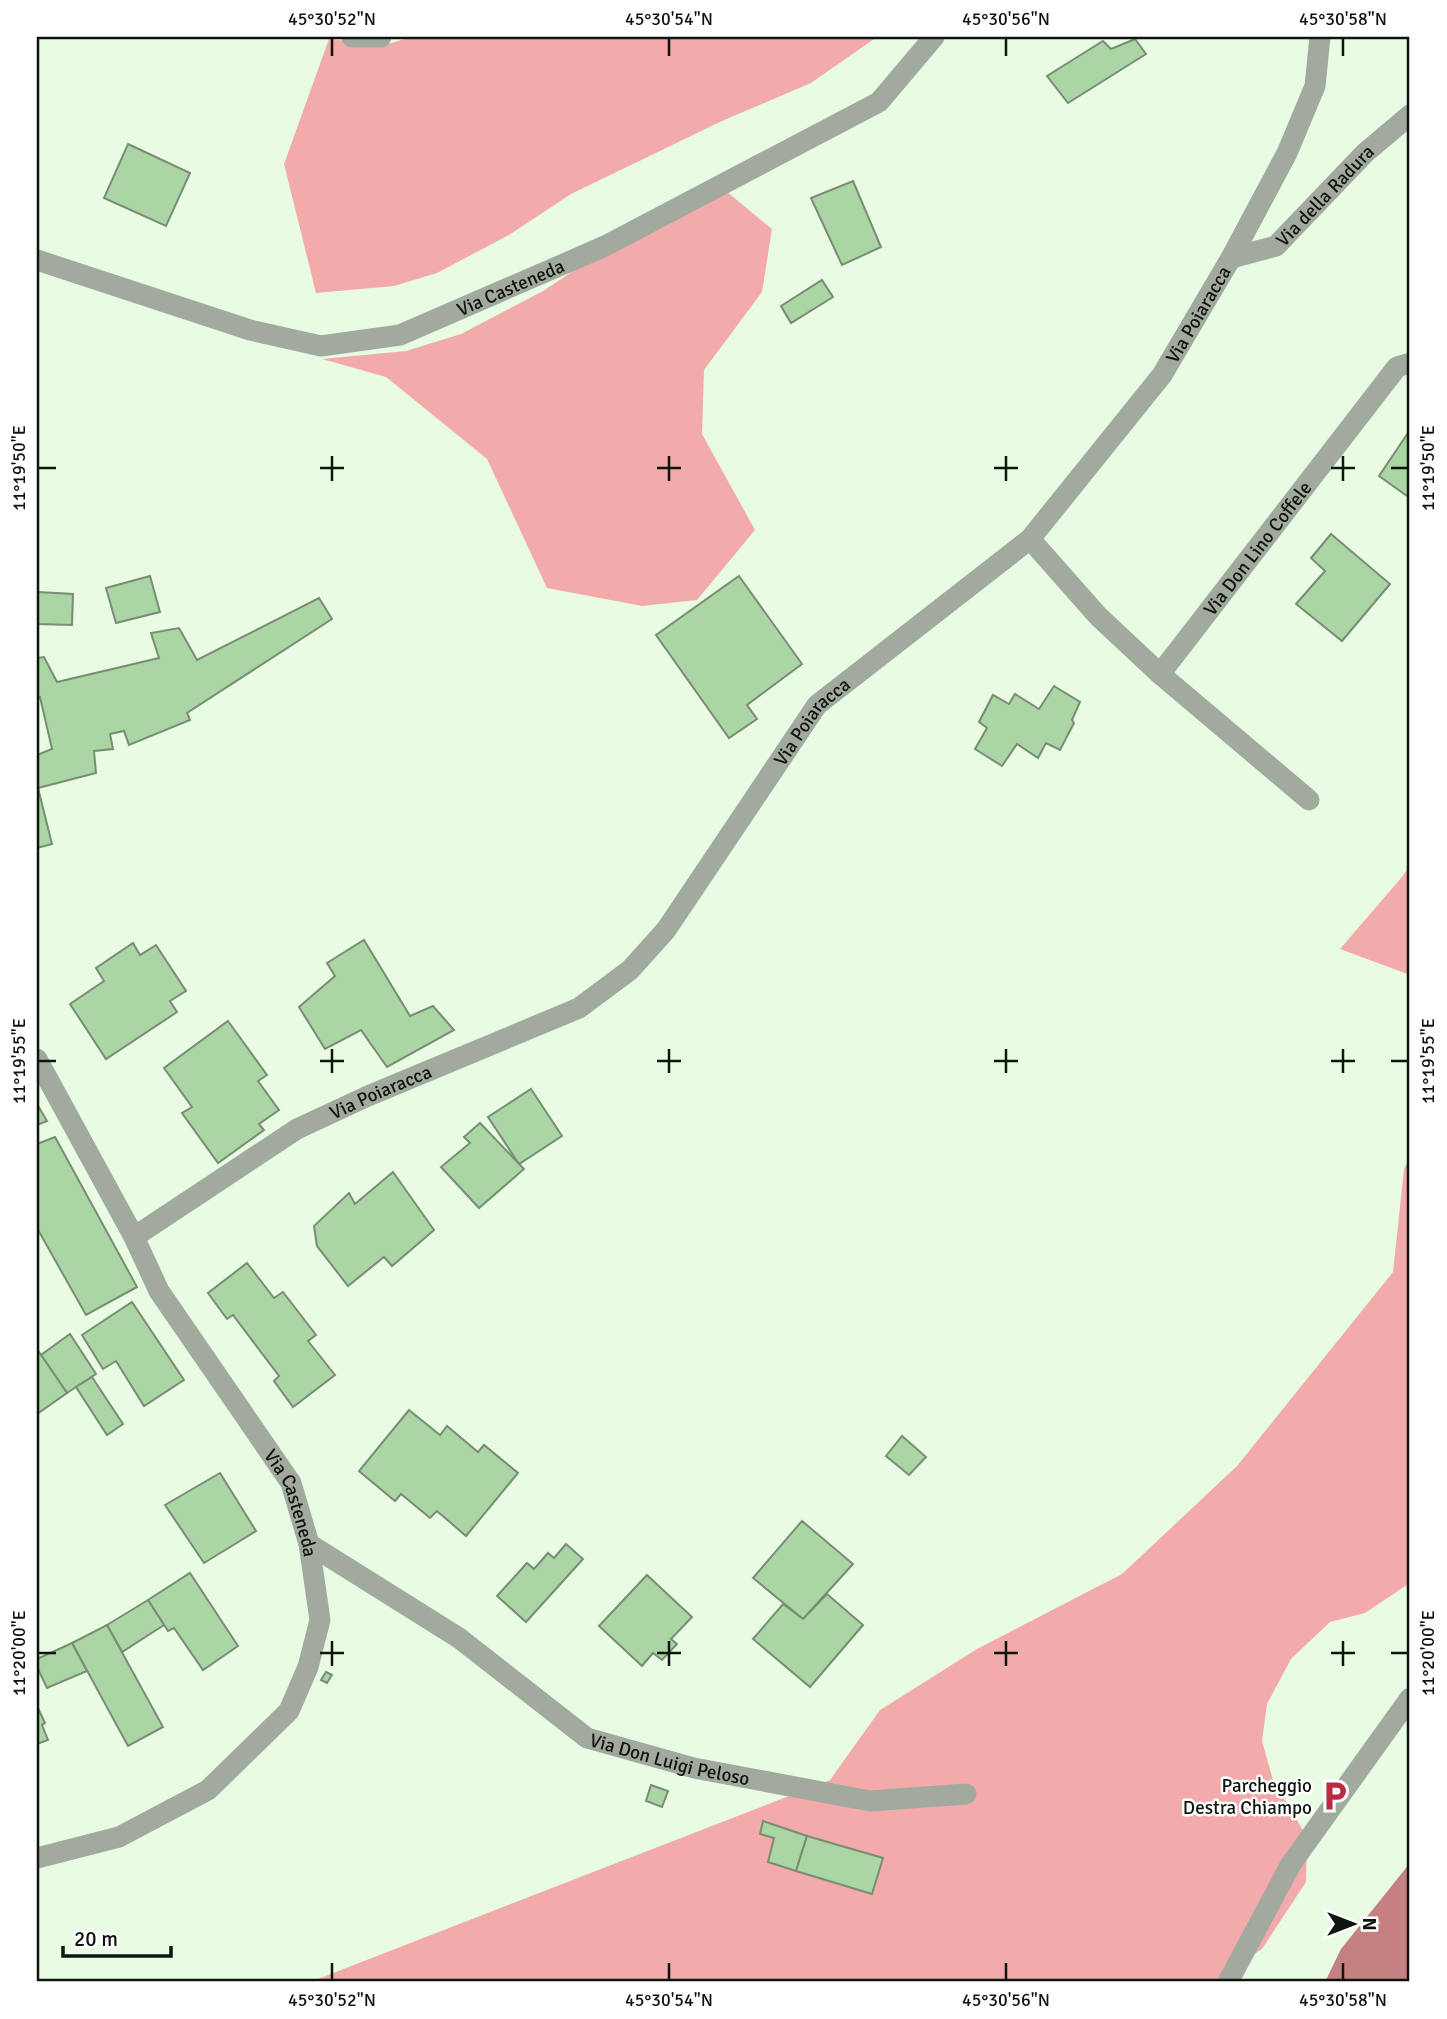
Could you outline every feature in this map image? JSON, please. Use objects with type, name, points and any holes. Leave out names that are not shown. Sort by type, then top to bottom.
[{"type":"street","points":[[352,37],[381,37]]},
{"type":"street","name":"Via Casteneda","points":[[37,261],[250,330],[321,346],[400,335],[605,246],[879,102],[934,37]]},
{"type":"street","name":"Via Poiaracca","points":[[134,1237],[297,1129],[368,1096],[579,1008],[630,970],[666,930],[817,705],[1030,539],[1162,375],[1231,258],[1287,153],[1315,86],[1320,37]]},
{"type":"street","name":"Via della Radura","points":[[1231,258],[1276,246],[1366,153],[1410,115]]},
{"type":"street","name":"Via Don Lino Coffele","points":[[1160,674],[1397,367],[1410,363]]},
{"type":"street","points":[[1030,539],[1098,616],[1160,674],[1309,800]]},
{"type":"street","name":"Via Casteneda","points":[[37,1059],[134,1237],[159,1291],[291,1483],[309,1544],[320,1620],[309,1667],[289,1711],[208,1790],[119,1838],[37,1858]]},
{"type":"street","name":"Via Don Luigi Peloso","points":[[309,1544],[459,1638],[587,1738],[694,1768],[870,1801],[966,1794]]},
{"type":"street","points":[[1228,1982],[1292,1864],[1410,1698]]},
{"type":"shaded area","points":[[411,37],[877,37],[811,83],[722,121],[571,194],[509,235],[437,273],[394,286],[316,293],[284,164],[329,39],[385,45]]},
{"type":"shaded area","points":[[726,191],[772,229],[762,292],[704,370],[702,434],[755,530],[697,600],[642,606],[547,588],[487,459],[386,377],[322,359],[406,351],[461,334],[543,291],[605,250]]},
{"type":"shaded area","points":[[1410,866],[1410,975],[1340,949]]},
{"type":"shaded area","points":[[1410,1157],[1410,1583],[1365,1613],[1330,1622],[1291,1659],[1267,1704],[1262,1741],[1273,1780],[1307,1837],[1306,1882],[1262,1949],[1213,1982],[310,1982],[830,1780],[880,1710],[977,1649],[1122,1574],[1237,1466],[1393,1272],[1404,1169]]},
{"type":"shaded area","points":[[1410,1863],[1410,1982],[1325,1982],[1341,1949]]},
{"type":"building","points":[[1135,39],[1146,54],[1068,103],[1047,76],[1103,41],[1111,49]]},
{"type":"building","points":[[128,144],[190,173],[166,226],[104,198]]},
{"type":"building","points":[[853,181],[881,247],[842,265],[811,198]]},
{"type":"building","points":[[822,280],[833,297],[791,323],[781,306]]},
{"type":"building","points":[[1410,430],[1410,498],[1379,476]]},
{"type":"building","points":[[1331,534],[1390,584],[1342,641],[1296,604],[1325,571],[1311,558]]},
{"type":"building","points":[[150,576],[160,612],[116,623],[106,588]]},
{"type":"building","points":[[739,576],[802,664],[747,705],[757,719],[729,738],[656,635]]},
{"type":"building","points":[[38,592],[73,594],[72,625],[37,624]]},
{"type":"building","points":[[319,598],[332,619],[187,713],[190,720],[129,745],[124,731],[110,734],[113,749],[94,751],[96,773],[38,788],[52,844],[37,848],[37,755],[52,749],[40,697],[37,698],[37,658],[44,657],[57,682],[159,658],[151,633],[179,628],[197,660]]},
{"type":"building","points":[[1054,686],[1080,702],[1072,720],[1074,723],[1060,750],[1046,743],[1038,758],[1017,744],[1002,766],[975,749],[987,728],[979,722],[993,695],[1009,704],[1015,694],[1039,709]]},
{"type":"building","points":[[364,940],[410,1016],[433,1006],[454,1030],[387,1067],[361,1030],[325,1049],[299,1007],[335,976],[327,963]]},
{"type":"building","points":[[133,943],[140,955],[156,945],[186,991],[170,1001],[177,1012],[106,1059],[70,1004],[104,981],[96,968]]},
{"type":"building","points":[[228,1021],[267,1075],[258,1081],[279,1110],[259,1124],[264,1130],[218,1163],[182,1113],[192,1107],[164,1068]]},
{"type":"building","points":[[531,1089],[562,1136],[519,1164],[488,1117]]},
{"type":"building","points":[[37,1104],[47,1121],[37,1125]]},
{"type":"building","points":[[480,1123],[524,1169],[479,1208],[441,1167],[470,1143],[464,1137]]},
{"type":"building","points":[[55,1137],[137,1287],[86,1315],[37,1228],[37,1144]]},
{"type":"building","points":[[393,1172],[434,1230],[392,1266],[384,1257],[348,1286],[317,1246],[314,1226],[349,1193],[355,1204]]},
{"type":"building","points":[[247,1263],[274,1298],[283,1292],[316,1335],[308,1341],[335,1375],[293,1407],[274,1381],[279,1376],[233,1315],[227,1319],[208,1293]]},
{"type":"building","points":[[132,1302],[184,1380],[144,1406],[116,1361],[103,1369],[82,1335]]},
{"type":"building","points":[[70,1334],[96,1374],[67,1393],[41,1355]]},
{"type":"building","points":[[37,1349],[67,1393],[37,1414]]},
{"type":"building","points":[[92,1377],[123,1424],[107,1435],[76,1387]]},
{"type":"building","points":[[409,1410],[440,1435],[447,1426],[478,1452],[484,1445],[518,1473],[466,1536],[437,1511],[430,1518],[401,1494],[395,1501],[359,1471]]},
{"type":"building","points":[[902,1436],[926,1457],[909,1475],[886,1456]]},
{"type":"building","points":[[220,1473],[256,1531],[204,1563],[165,1505]]},
{"type":"building","points":[[802,1521],[853,1564],[803,1619],[753,1578]]},
{"type":"building","points":[[566,1544],[583,1559],[526,1622],[497,1596],[527,1563],[534,1569],[548,1553],[554,1558]]},
{"type":"building","points":[[190,1573],[238,1646],[203,1670],[174,1628],[168,1631],[148,1600]]},
{"type":"building","points":[[647,1575],[692,1617],[671,1639],[677,1644],[662,1660],[653,1653],[642,1666],[599,1626]]},
{"type":"building","points":[[827,1594],[863,1625],[810,1687],[753,1639],[783,1604],[803,1619]]},
{"type":"building","points":[[148,1600],[164,1625],[122,1652],[107,1625]]},
{"type":"building","points":[[107,1625],[163,1727],[128,1746],[72,1643]]},
{"type":"building","points":[[72,1643],[87,1671],[47,1688],[37,1667],[37,1659]]},
{"type":"building","points":[[326,1672],[332,1675],[327,1683],[321,1680]]},
{"type":"building","points":[[37,1706],[45,1723],[42,1725],[48,1740],[37,1744]]},
{"type":"building","points":[[651,1785],[668,1791],[662,1807],[646,1801]]},
{"type":"building","points":[[763,1821],[807,1836],[796,1871],[768,1862],[774,1838],[760,1834]]},
{"type":"building","points":[[807,1836],[883,1858],[872,1894],[796,1871]]},
{"type":"place","name":"Parcheggio Destra Chiampo","points":[[1335,1796]]}]
